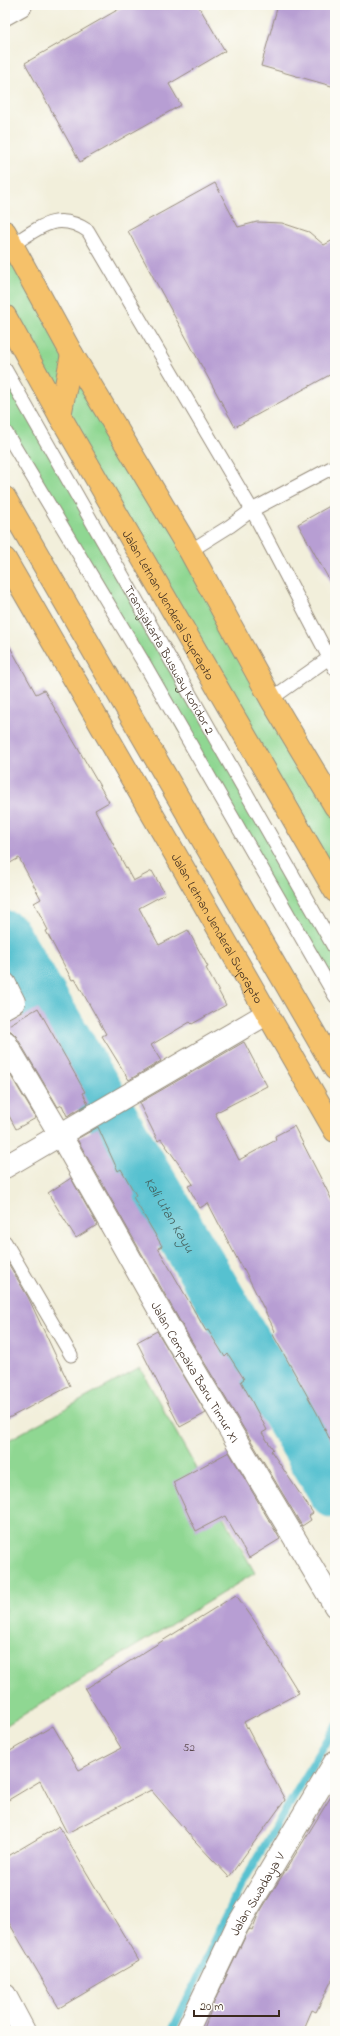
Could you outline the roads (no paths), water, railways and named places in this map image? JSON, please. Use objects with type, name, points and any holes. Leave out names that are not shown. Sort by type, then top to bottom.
[{"type":"main road","points":[[9,239],[72,354],[190,551],[271,699],[335,806]]},
{"type":"main road","name":"Jalan Letnan Jenderal Suprapto","points":[[5,316],[60,416],[335,891]]},
{"type":"main road","points":[[60,416],[72,354]]},
{"type":"main road","points":[[5,498],[335,1069]]},
{"type":"main road","name":"Jalan Letnan Jenderal Suprapto","points":[[5,560],[335,1131]]},
{"type":"street","points":[[5,14],[21,5]]},
{"type":"street","points":[[5,984],[14,1002],[5,1007]]},
{"type":"street","points":[[5,1167],[61,1136],[142,1086],[268,1013]]},
{"type":"street","name":"Jalan Cempaka Baru Timur XI","points":[[5,1042],[61,1136],[174,1336],[335,1606]]},
{"type":"street","name":"Jalan Swadaya V","points":[[187,2031],[236,1928],[335,1762]]},
{"type":"street","points":[[5,1995],[24,2031]]},
{"type":"lane","points":[[9,239],[47,223],[58,221],[76,224],[88,231],[252,510],[332,664],[271,699]]},
{"type":"lane","name":"Transjakarta Busway Koridor 2","points":[[5,369],[335,949]]},
{"type":"lane","name":"Transjakarta Busway Koridor 2","points":[[5,431],[145,664],[335,996]]},
{"type":"lane","points":[[190,551],[230,526],[252,510],[335,466]]},
{"type":"lane","points":[[5,1242],[71,1355]]},
{"type":"waterway","name":"Kali Utan Kayu","points":[[5,936],[335,1493]]},
{"type":"waterway","points":[[172,2031],[241,1885],[335,1727]]}]
